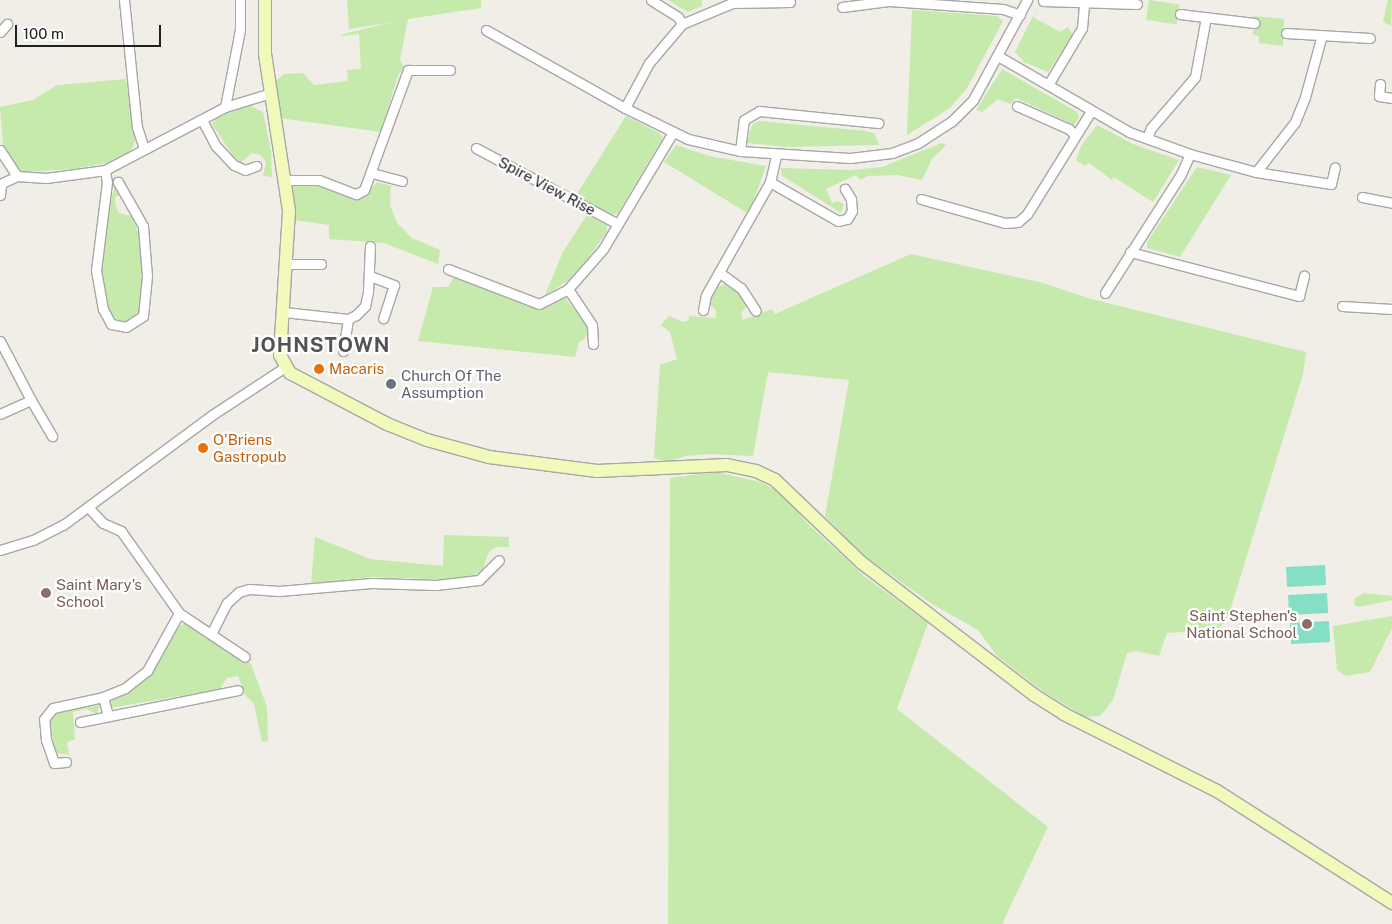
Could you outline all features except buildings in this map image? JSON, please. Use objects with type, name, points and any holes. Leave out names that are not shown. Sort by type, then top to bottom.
[{"type":"street","points":[[124,0],[137,127],[144,149]]},
{"type":"street","points":[[225,107],[240,30],[240,0]]},
{"type":"street","points":[[265,0],[265,54],[286,180],[289,211],[288,264],[280,355],[284,367],[299,379],[387,424],[427,440],[489,457],[597,471],[727,465],[756,471],[775,480],[862,563],[1034,695],[1064,714],[1217,791],[1392,903]]},
{"type":"street","points":[[651,0],[678,17],[682,24]]},
{"type":"street","points":[[486,30],[625,108],[673,132],[740,151],[776,156],[868,157],[918,143],[944,128],[967,107],[998,56],[1027,0]]},
{"type":"street","points":[[625,108],[649,64],[682,24],[732,3],[790,2]]},
{"type":"street","points":[[842,7],[890,2],[1003,9],[1020,15]]},
{"type":"street","points":[[1043,2],[1137,4]]},
{"type":"street","points":[[1048,85],[1082,28],[1084,3]]},
{"type":"street","points":[[1180,14],[1254,23]]},
{"type":"street","points":[[1147,138],[1151,128],[1195,77],[1206,17]]},
{"type":"street","points":[[1286,33],[1370,38]]},
{"type":"street","points":[[1256,172],[1295,122],[1305,97],[1322,35]]},
{"type":"street","points":[[998,56],[1129,132],[1190,154],[1256,172],[1331,184],[1335,167]]},
{"type":"street","points":[[286,180],[319,180],[356,194],[364,190],[372,173],[408,70],[450,70]]},
{"type":"street","points":[[1380,84],[1379,96],[1392,98]]},
{"type":"street","points":[[0,195],[1,184],[17,176],[46,178],[105,170],[225,107],[271,92]]},
{"type":"street","points":[[1017,106],[1069,129],[1075,135]]},
{"type":"street","points":[[740,151],[744,120],[759,111],[878,123]]},
{"type":"street","points":[[921,199],[1005,223],[1018,222],[1027,214],[1091,111]]},
{"type":"street","points":[[202,120],[216,146],[234,165],[245,170],[256,166]]},
{"type":"street","points":[[448,269],[539,304],[568,289],[603,249],[673,132]]},
{"type":"street","name":"Spire View Rise","points":[[476,148],[618,224]]},
{"type":"street","points":[[0,150],[17,176]]},
{"type":"street","points":[[1105,293],[1181,174],[1190,154]]},
{"type":"street","points":[[704,310],[706,295],[770,182],[776,156]]},
{"type":"street","points":[[105,170],[107,182],[96,270],[102,309],[111,324],[126,328],[143,316],[147,276],[143,226],[118,182]]},
{"type":"street","points":[[372,173],[402,181]]},
{"type":"street","points":[[770,182],[838,221],[847,219],[852,211],[851,199],[845,189]]},
{"type":"street","points":[[1362,197],[1392,203]]},
{"type":"street","points":[[284,312],[348,319],[365,306],[370,276],[370,246]]},
{"type":"street","points":[[1130,252],[1299,296],[1304,276]]},
{"type":"street","points":[[288,264],[321,264]]},
{"type":"street","points":[[720,273],[741,288],[756,311]]},
{"type":"street","points":[[370,276],[394,285],[383,318]]},
{"type":"street","points":[[568,289],[592,326],[593,344]]},
{"type":"street","points":[[1342,306],[1392,309]]},
{"type":"street","points":[[343,351],[348,319]]},
{"type":"street","points":[[0,341],[52,436]]},
{"type":"street","points":[[0,550],[33,540],[88,507],[212,415],[284,367]]},
{"type":"street","points":[[0,414],[31,400]]},
{"type":"street","points":[[88,507],[103,523],[121,531],[179,613],[245,657]]},
{"type":"street","points":[[211,634],[226,603],[239,592],[248,589],[296,590],[372,583],[436,585],[478,580],[499,560]]},
{"type":"street","points":[[66,762],[54,763],[46,740],[44,719],[53,708],[103,698],[125,688],[147,671],[179,613]]},
{"type":"street","points":[[80,722],[238,690]]},
{"type":"street","points":[[103,698],[108,716]]},
{"type":"green space","points":[[347,0],[481,0],[481,8],[408,19],[400,59],[404,68],[398,75],[381,132],[280,118],[274,81],[285,74],[303,73],[314,85],[348,81],[347,70],[361,69],[359,34],[342,36],[343,34],[393,22],[349,29]]},
{"type":"green space","points":[[668,0],[702,0],[702,6],[688,12]]},
{"type":"green space","points":[[1041,0],[1033,17],[1060,32],[1068,27],[1073,35],[1048,72],[1024,62],[1015,52]]},
{"type":"green space","points":[[1149,0],[1180,5],[1176,25],[1146,20]]},
{"type":"green space","points":[[1388,0],[1392,0],[1391,26],[1383,22]]},
{"type":"green space","points":[[912,10],[997,16],[1003,21],[967,88],[950,108],[907,135]]},
{"type":"green space","points":[[1254,16],[1284,19],[1283,46],[1259,43],[1259,36],[1253,35]]},
{"type":"green space","points":[[1002,69],[1077,112],[1079,117],[1074,125],[1016,98],[1010,104],[998,99],[982,112],[976,110]]},
{"type":"green space","points":[[126,79],[135,141],[132,149],[125,155],[112,162],[73,169],[27,172],[19,170],[9,159],[3,145],[0,107],[33,100],[57,85]]},
{"type":"green space","points":[[249,105],[263,112],[271,151],[272,177],[263,176],[266,162],[261,155],[252,153],[241,162],[234,157],[212,124],[217,117]]},
{"type":"green space","points":[[626,116],[659,133],[663,138],[618,213],[610,216],[575,197]]},
{"type":"green space","points":[[759,121],[866,131],[874,133],[879,145],[788,147],[747,143],[752,125]]},
{"type":"green space","points":[[1097,125],[1133,144],[1179,160],[1153,202],[1114,177],[1112,180],[1089,163],[1085,166],[1076,160],[1081,146]]},
{"type":"green space","points":[[942,143],[946,145],[932,159],[922,180],[897,175],[868,176],[860,180],[856,175],[826,189],[832,203],[838,201],[844,204],[841,213],[781,175],[781,168],[851,170],[882,167]]},
{"type":"green space","points":[[676,145],[709,156],[766,166],[749,214],[664,162]]},
{"type":"green space","points":[[1197,167],[1231,175],[1180,257],[1147,248],[1147,242]]},
{"type":"green space","points":[[377,182],[391,186],[390,205],[397,223],[412,238],[440,250],[438,264],[384,243],[329,239],[329,225],[294,220],[292,186],[319,185],[356,199],[364,196]]},
{"type":"green space","points":[[115,184],[121,193],[115,198],[116,207],[119,213],[131,216],[140,236],[141,248],[141,308],[131,320],[121,323],[108,312],[101,272],[105,223]]},
{"type":"green space","points":[[587,215],[607,225],[607,232],[574,277],[545,295],[563,252]]},
{"type":"green space","points":[[911,254],[1043,283],[1091,299],[1306,352],[1303,374],[1228,617],[1218,630],[1167,633],[1159,656],[1136,651],[1127,653],[1113,700],[1100,716],[1085,717],[1044,692],[997,656],[978,630],[932,604],[859,552],[825,516],[849,380],[768,372],[753,456],[710,454],[685,456],[668,462],[654,458],[660,365],[677,359],[670,332],[661,325],[669,316],[683,322],[689,320],[689,316],[716,318],[716,310],[708,304],[718,287],[725,284],[743,296],[746,307],[741,313],[743,320],[772,309],[775,314]]},
{"type":"green space","points":[[454,277],[464,277],[527,306],[549,306],[565,298],[587,325],[588,331],[584,340],[579,342],[575,357],[418,341],[433,287],[448,287]]},
{"type":"green space","points":[[715,472],[761,482],[782,494],[808,524],[864,576],[928,623],[897,709],[1048,827],[1002,924],[668,924],[670,478]]},
{"type":"green space","points":[[444,535],[509,537],[509,547],[496,547],[489,552],[482,571],[463,580],[372,577],[311,584],[315,537],[370,559],[443,566]]},
{"type":"green space","points":[[1325,565],[1326,585],[1287,587],[1286,567]]},
{"type":"green space","points":[[1327,593],[1328,613],[1289,615],[1288,595]]},
{"type":"green space","points":[[1364,593],[1392,596],[1392,600],[1359,607],[1354,605],[1355,598]]},
{"type":"green space","points":[[1392,616],[1392,628],[1370,672],[1346,676],[1337,670],[1333,626]]},
{"type":"green space","points":[[1329,621],[1330,642],[1291,644],[1290,623]]},
{"type":"green space","points":[[185,624],[251,664],[267,707],[268,741],[262,742],[254,704],[246,696],[238,676],[227,678],[220,689],[110,708],[113,698],[138,685],[153,670],[178,626]]},
{"type":"green space","points":[[100,705],[97,714],[86,709],[73,712],[75,739],[67,742],[69,755],[56,753],[49,720],[53,714]]},
{"type":"place","name":"Macaris","points":[[319,369]]},
{"type":"place","name":"Church Of The Assumption","points":[[391,384]]},
{"type":"place","name":"O'Briens Gastropub","points":[[203,448]]},
{"type":"place","name":"Saint Mary's School","points":[[46,593]]},
{"type":"place","name":"Saint Stephen's National School","points":[[1307,624]]},
{"type":"district","name":"JOHNSTOWN","points":[[321,345]]}]
